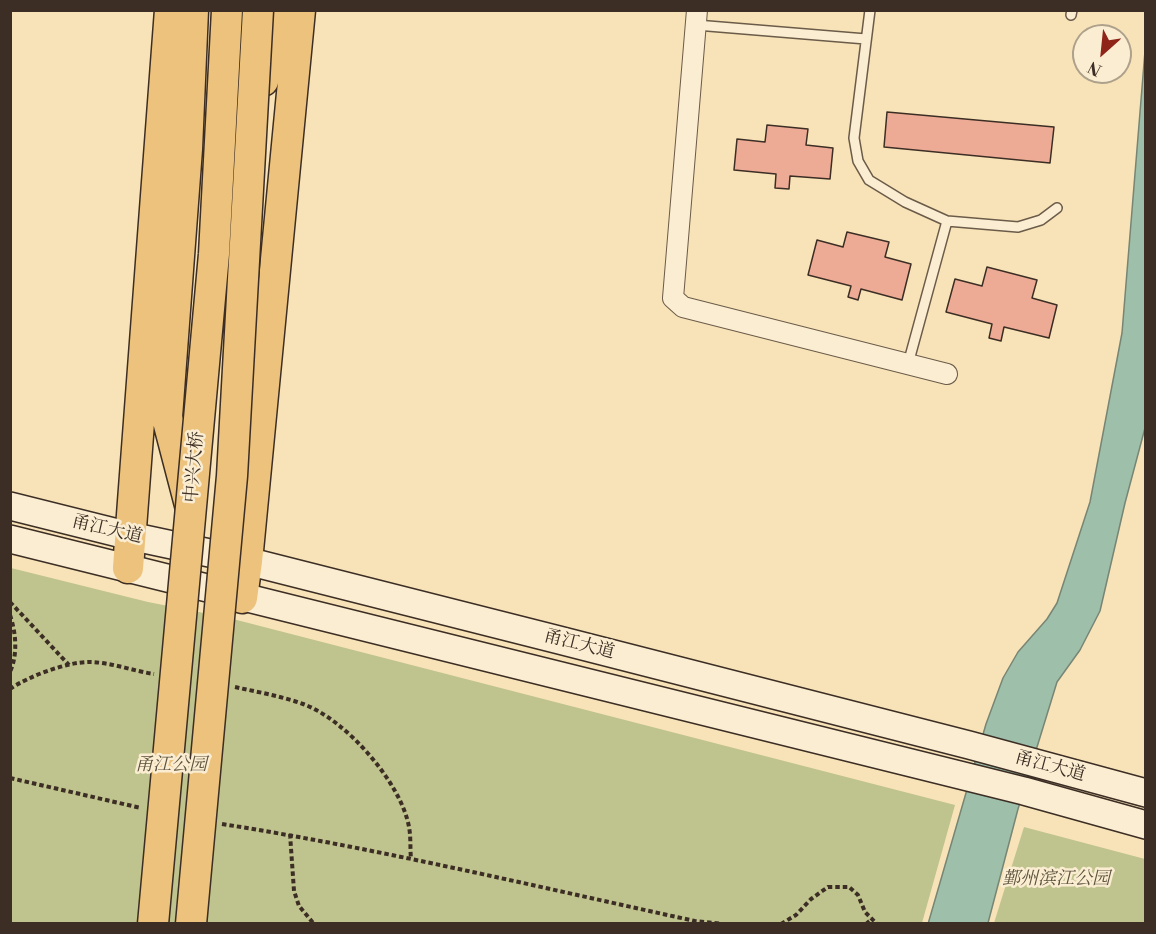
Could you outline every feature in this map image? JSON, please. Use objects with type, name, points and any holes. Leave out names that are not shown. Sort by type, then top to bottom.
[{"type":"main road","points":[[128,568],[170,10]]},
{"type":"main road","points":[[191,509],[167,417],[187,149],[193,10]]},
{"type":"main road","name":"中兴大桥","points":[[153,924],[214,254],[227,10]]},
{"type":"main road","name":"中兴大桥","points":[[191,924],[232,476],[258,10]]},
{"type":"main road","points":[[252,131],[278,10]]},
{"type":"main road","points":[[242,598],[248,561],[300,10]]},
{"type":"main road","name":"甬江大道","points":[[10,506],[130,536],[248,561],[969,745],[1146,793]]},
{"type":"main road","name":"甬江大道","points":[[10,539],[958,774],[1146,825]]},
{"type":"street","points":[[697,18],[673,298],[683,307],[947,374]]},
{"type":"lane","points":[[870,10],[855,138],[858,161],[869,180],[905,202],[947,221],[1018,227],[1041,220],[1057,208]]},
{"type":"lane","points":[[697,18],[866,39]]},
{"type":"lane","points":[[908,364],[947,221]]},
{"type":"path","points":[[10,602],[69,665]]},
{"type":"path","points":[[10,615],[16,633],[14,665],[10,672]]},
{"type":"path","points":[[10,689],[34,677],[69,665],[90,662],[162,676]]},
{"type":"path","points":[[228,685],[304,704],[329,718],[357,742],[380,768],[397,795],[409,826],[411,859]]},
{"type":"path","points":[[10,778],[142,808]]},
{"type":"path","points":[[221,823],[290,834],[694,921],[723,924]]},
{"type":"path","points":[[290,834],[294,891],[299,906],[314,924]]},
{"type":"path","points":[[781,924],[796,915],[811,899],[828,887],[849,887],[858,895],[865,912],[877,924]]},
{"type":"path","points":[[866,924],[872,919]]},
{"type":"green space","name":"甬江公园","points":[[11,568],[148,602],[229,618],[955,805],[922,923],[11,924]]},
{"type":"green space","name":"鄞州滨江公园","points":[[1024,827],[1145,859],[1145,923],[994,923]]},
{"type":"shaded area","points":[[1145,51],[1145,428],[1100,611],[1080,650],[1057,682],[1018,809],[988,923],[928,924],[986,724],[1003,678],[1018,652],[1047,619],[1057,603],[1090,502],[1122,333]]},
{"type":"building","points":[[887,112],[1054,127],[1050,163],[884,147]]},
{"type":"building","points":[[767,125],[808,129],[806,145],[833,148],[830,179],[790,176],[789,189],[775,188],[776,174],[734,170],[737,139],[765,142]]},
{"type":"building","points":[[847,232],[889,242],[885,257],[911,264],[902,300],[861,289],[858,300],[848,297],[851,286],[808,275],[817,240],[843,247]]},
{"type":"building","points":[[987,267],[1037,280],[1032,298],[1057,305],[1049,338],[1004,327],[1001,341],[989,338],[992,324],[946,312],[955,279],[982,286]]}]
